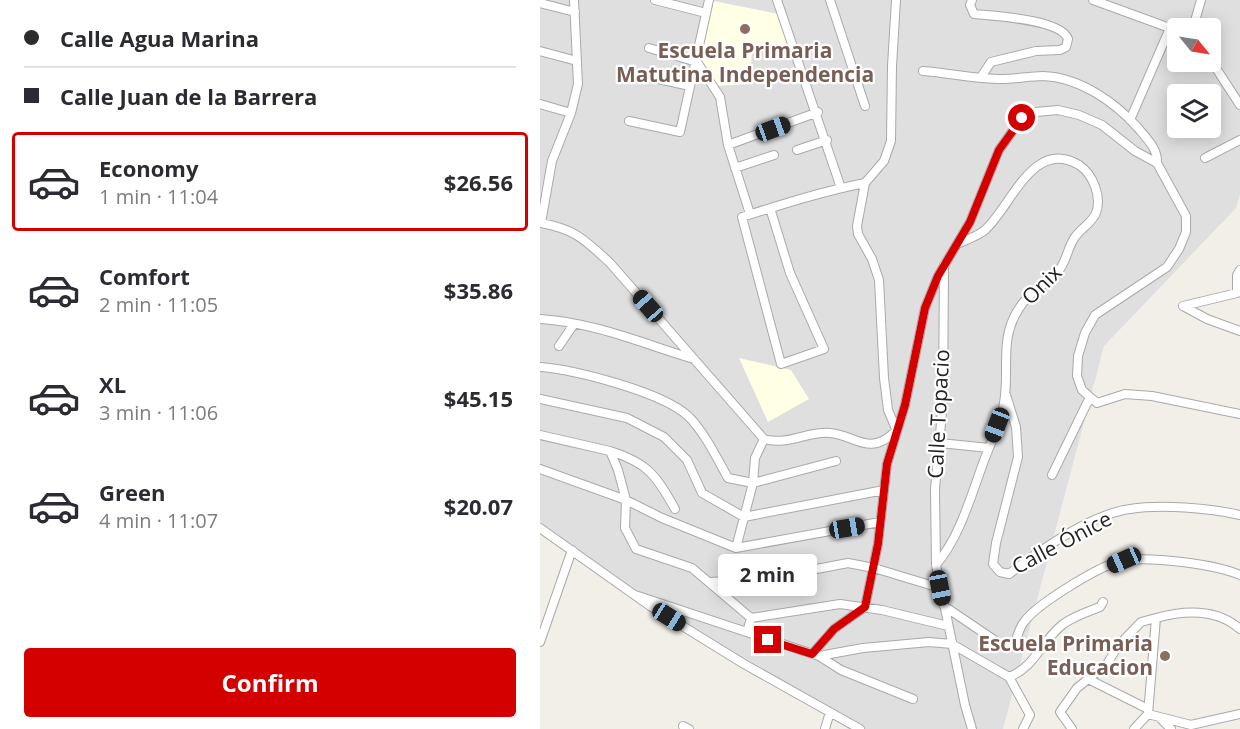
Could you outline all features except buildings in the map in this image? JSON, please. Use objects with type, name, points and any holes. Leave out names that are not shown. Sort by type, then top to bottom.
[{"type":"street","points":[[574,0],[578,84],[552,161],[541,223],[564,227],[585,238],[610,262],[679,343],[699,361],[764,439],[775,442],[789,441],[828,433],[856,443],[872,443],[886,440],[897,431]]},
{"type":"street","points":[[655,0],[706,13]]},
{"type":"street","points":[[629,120],[680,132],[709,0]]},
{"type":"street","points":[[777,0],[818,112],[841,188]]},
{"type":"street","points":[[830,0],[865,106]]},
{"type":"street","points":[[896,0],[891,141],[884,161],[865,183],[858,234],[872,259],[879,280],[884,378],[888,410],[897,431]]},
{"type":"street","points":[[972,0],[970,5],[974,14],[1015,17],[1061,29],[1068,39],[1066,47],[1060,50],[1036,51],[991,62],[981,77]]},
{"type":"street","points":[[1093,0],[1167,26]]},
{"type":"street","points":[[1196,18],[1201,0]]},
{"type":"street","points":[[540,3],[574,12]]},
{"type":"street","points":[[1130,120],[1167,43]]},
{"type":"street","points":[[649,48],[697,62],[720,97],[728,145],[781,364],[824,349],[790,273],[770,208]]},
{"type":"street","points":[[540,51],[577,61]]},
{"type":"street","points":[[923,71],[997,79],[1043,76],[1066,79],[1099,96],[1130,120],[1151,144],[1158,156],[1157,163]]},
{"type":"street","points":[[1218,72],[1240,105]]},
{"type":"street","points":[[636,74],[690,86]]},
{"type":"street","points":[[540,104],[570,113]]},
{"type":"street","points":[[815,655],[834,629],[865,607],[874,568],[887,464],[905,405],[925,308],[944,264],[970,222],[999,150],[1022,118],[1036,112],[1058,110],[1079,115],[1102,125],[1135,152],[1157,163],[1186,216],[1186,232],[1179,249],[1167,267],[1095,315],[1085,333],[1077,376],[1093,401]]},
{"type":"street","points":[[728,145],[818,112]]},
{"type":"street","points":[[796,150],[827,140]]},
{"type":"street","points":[[1205,158],[1240,140]]},
{"type":"street","points":[[735,168],[774,155]]},
{"type":"street","name":"Onix","points":[[936,565],[953,541],[1004,403],[1005,344],[1008,329],[1030,293],[1064,264],[1075,237],[1096,213],[1098,199],[1094,182],[1080,166],[1066,160],[1050,159],[1024,178],[995,220],[983,232],[955,244]]},
{"type":"street","points":[[746,216],[865,183]]},
{"type":"street","name":"Calle Topacio","points":[[944,264],[940,443],[935,489],[936,565],[972,729]]},
{"type":"street","points":[[1240,270],[1237,275],[1238,294],[1183,306],[1207,319],[1240,331]]},
{"type":"street","points":[[540,319],[574,324],[637,340],[699,361]]},
{"type":"street","points":[[559,346],[574,324]]},
{"type":"street","points":[[540,367],[599,378],[643,391],[688,416],[728,478],[753,483],[836,461]]},
{"type":"street","name":"Calle Ónice","points":[[1005,390],[1016,427],[1018,457],[996,543],[993,564],[1000,572],[1009,574],[1044,548],[1104,518],[1129,509],[1167,508],[1240,515]]},
{"type":"street","points":[[1052,475],[1093,401],[1125,394],[1152,396],[1240,414]]},
{"type":"street","points":[[540,399],[627,418],[664,436],[687,460],[702,493],[744,517],[884,490]]},
{"type":"street","points":[[540,435],[635,459],[657,478],[675,509]]},
{"type":"street","points":[[736,548],[753,483],[755,458],[764,439]]},
{"type":"street","points":[[940,443],[989,448]]},
{"type":"street","points":[[610,451],[626,500],[625,528],[636,549],[692,568],[742,613],[751,618],[814,606],[840,604],[865,607],[948,626]]},
{"type":"street","points":[[540,469],[626,500],[662,518],[736,548],[880,522]]},
{"type":"street","points":[[540,528],[635,595],[744,664],[860,729]]},
{"type":"street","points":[[540,642],[572,550]]},
{"type":"street","points":[[944,606],[1006,648],[1012,647],[1016,642],[1024,622],[1061,592],[1124,560],[1210,566],[1240,575]]},
{"type":"street","points":[[710,582],[764,579],[849,563],[874,568],[940,588]]},
{"type":"street","points":[[635,595],[815,655],[841,670],[913,699]]},
{"type":"street","points":[[1009,677],[1029,666],[1060,626],[1100,607],[1103,602]]},
{"type":"street","points":[[1072,729],[1060,712],[1077,688],[1090,680],[1142,621],[1179,612],[1215,614],[1240,629]]},
{"type":"street","points":[[747,632],[751,618]]},
{"type":"street","points":[[1134,729],[1148,711],[1156,618]]},
{"type":"street","points":[[815,655],[929,642],[952,644],[1009,677],[1030,715],[1023,729]]},
{"type":"street","points":[[1090,680],[1158,716],[1194,727],[1240,714]]},
{"type":"street","points":[[825,729],[830,712]]},
{"type":"street","points":[[1158,716],[1171,729]]},
{"type":"shaded area","points":[[540,0],[1240,0],[1240,195],[1236,208],[1104,346],[1003,729],[849,729],[540,534]]},
{"type":"shaded area","name":"Escuela Primaria Matutina Independencia","points":[[713,1],[779,14],[788,44],[752,51],[750,84],[715,86],[699,61]]},
{"type":"shaded area","points":[[739,358],[791,370],[809,399],[768,422]]},
{"type":"place","name":"Escuela Primaria Matutina Independencia","points":[[745,29]]},
{"type":"place","name":"Escuela Primaria Educacion","points":[[1165,656]]},
{"type":"route","points":[[768,640],[812,654],[834,629],[865,607],[878,544],[887,464],[905,405],[925,308],[938,276],[970,222],[999,150],[1014,126],[1022,118]]}]
